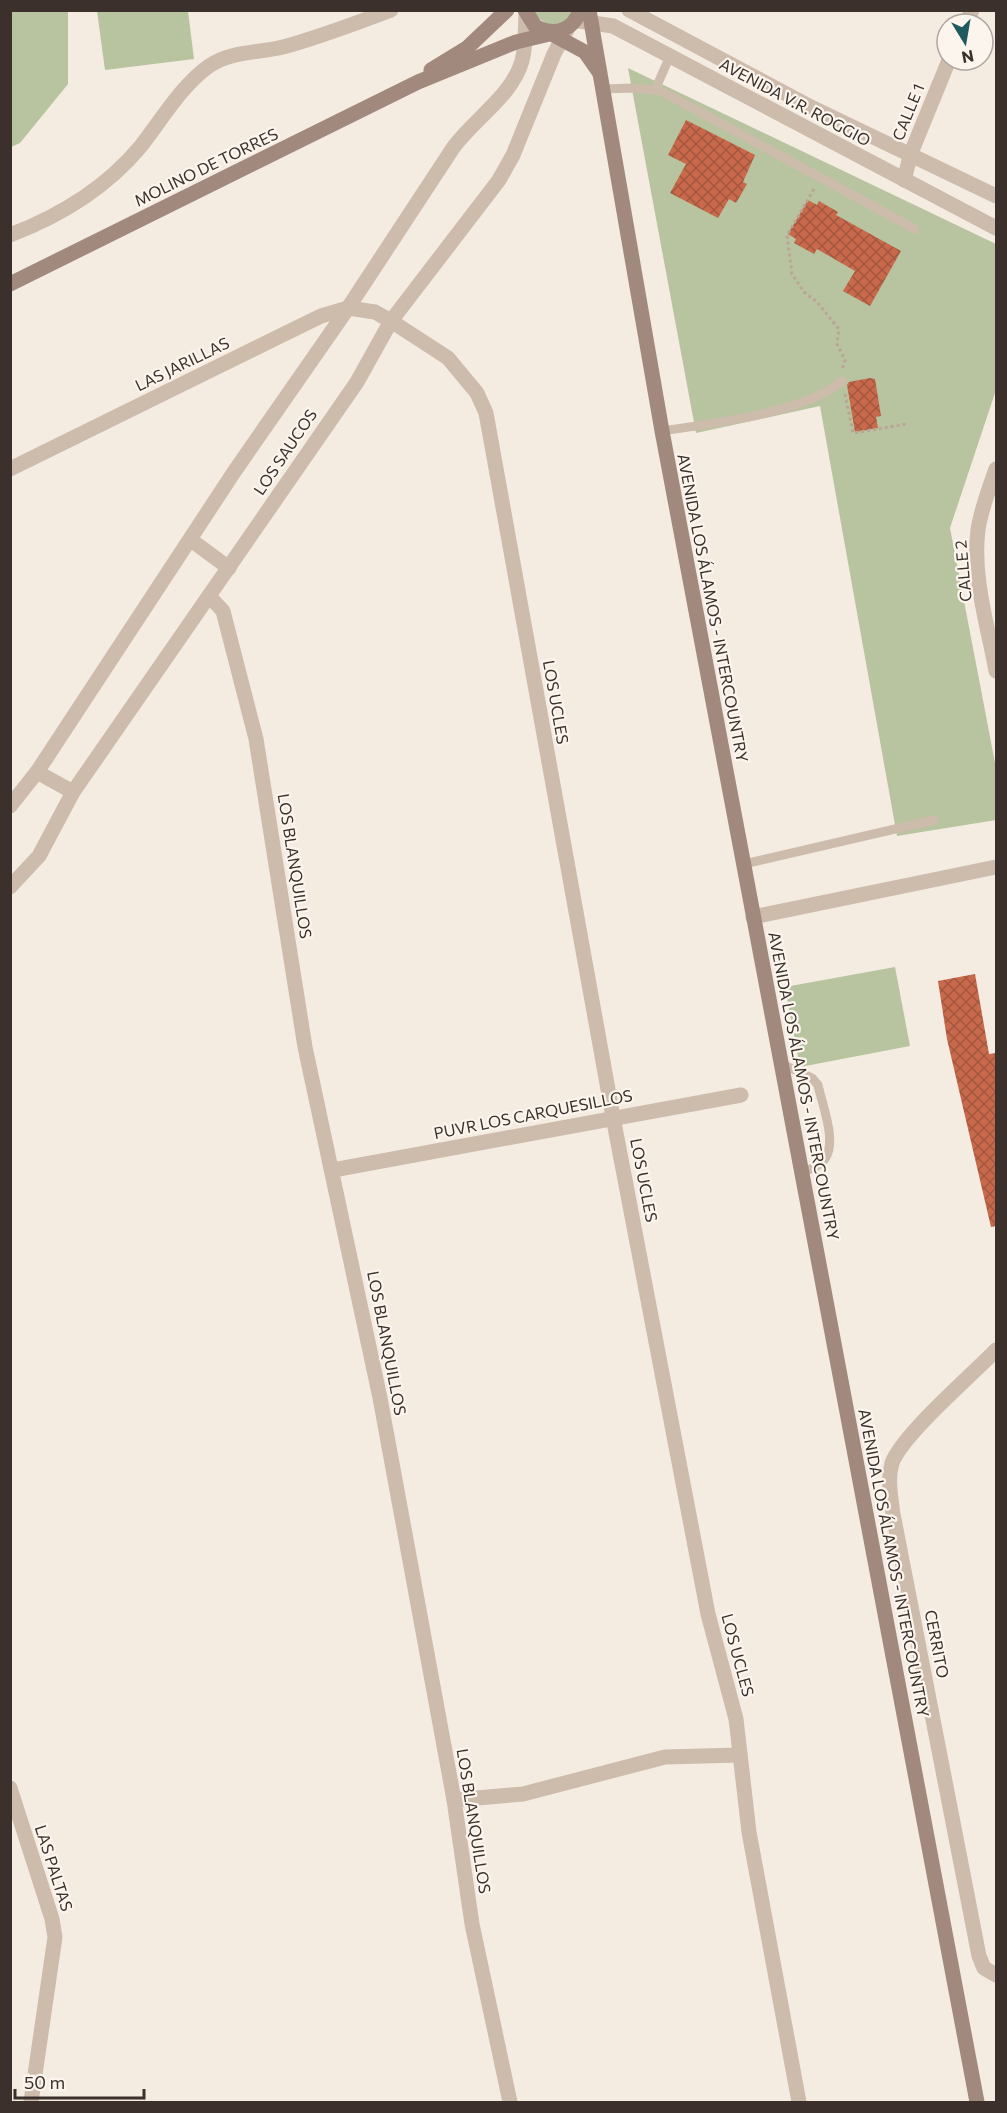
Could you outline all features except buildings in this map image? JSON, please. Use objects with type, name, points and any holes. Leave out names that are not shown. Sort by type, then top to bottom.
[{"type":"main road","name":"MOLINO DE TORRES","points":[[418,82],[427,73],[475,41],[507,10]]},
{"type":"main road","points":[[526,13],[535,26],[564,28],[585,52],[602,82]]},
{"type":"main road","name":"AVENIDA LOS ÁLAMOS - INTERCOUNTRY","points":[[590,16],[662,431],[977,2103]]},
{"type":"main road","name":"MOLINO DE TORRES","points":[[10,284],[418,82],[525,40],[564,28]]},
{"type":"street","points":[[10,235],[50,218],[106,182],[140,148],[184,90],[209,66],[233,56],[312,38],[391,10]]},
{"type":"street","name":"AVENIDA V.R. ROGGIO","points":[[629,10],[811,107],[911,153],[996,196]]},
{"type":"street","name":"LOS SAUCOS","points":[[12,802],[37,772],[464,133],[505,92],[518,71],[525,40],[526,13]]},
{"type":"street","name":"AVENIDA V.R. ROGGIO","points":[[564,28],[590,16],[613,26],[996,228]]},
{"type":"street","name":"LOS SAUCOS","points":[[10,887],[39,856],[73,792],[357,382],[391,321],[499,180],[533,110],[564,28]]},
{"type":"street","name":"CALLE 1","points":[[904,180],[911,153],[944,72]]},
{"type":"street","points":[[802,126],[811,107]]},
{"type":"street","name":"LAS JARILLAS","points":[[10,469],[321,316],[348,308],[375,312]]},
{"type":"street","name":"LOS UCLES","points":[[375,312],[448,358],[477,393],[486,413],[614,1117],[708,1614],[732,1699],[749,1833],[799,2103]]},
{"type":"street","name":"CALLE 2","points":[[996,469],[983,506],[977,548],[996,671]]},
{"type":"street","points":[[191,540],[229,568]]},
{"type":"street","name":"LOS BLANQUILLOS","points":[[210,597],[223,610],[228,624],[256,739],[305,1047],[380,1398],[454,1800],[472,1924],[510,2103]]},
{"type":"street","points":[[37,772],[73,792]]},
{"type":"street","points":[[753,917],[996,867]]},
{"type":"street","name":"PUVR LOS CARQUESILLOS","points":[[333,1170],[741,1095]]},
{"type":"street","name":"CERRITO","points":[[996,1350],[910,1436],[898,1451],[889,1478],[893,1514],[979,1956],[984,1968],[996,1976]]},
{"type":"street","points":[[454,1800],[523,1794],[665,1757],[740,1755]]},
{"type":"street","name":"LAS PALTAS","points":[[10,1788],[52,1919],[54,1937],[31,2103]]},
{"type":"lane","points":[[655,90],[670,56]]},
{"type":"lane","points":[[602,82],[655,90],[822,177],[915,229]]},
{"type":"lane","points":[[662,431],[787,408],[831,390],[842,381]]},
{"type":"lane","points":[[744,864],[934,820]]},
{"type":"lane","points":[[782,1064],[812,1078],[818,1085],[830,1144],[827,1156],[821,1164],[802,1172]]},
{"type":"path","points":[[822,177],[787,235],[790,241],[792,274],[804,292],[817,302],[839,329],[837,344],[845,360],[840,374],[854,433],[907,424]]},
{"type":"green space","points":[[10,11],[68,11],[68,84],[20,143],[11,147]]},
{"type":"green space","points":[[97,11],[188,11],[194,59],[105,70]]},
{"type":"green space","points":[[533,11],[572,11],[564,21],[553,24],[542,21]]},
{"type":"green space","points":[[628,68],[996,244],[996,390],[950,528],[996,768],[996,820],[897,836],[820,406],[696,433]]},
{"type":"green space","points":[[895,967],[910,1046],[800,1067],[785,987]]}]
